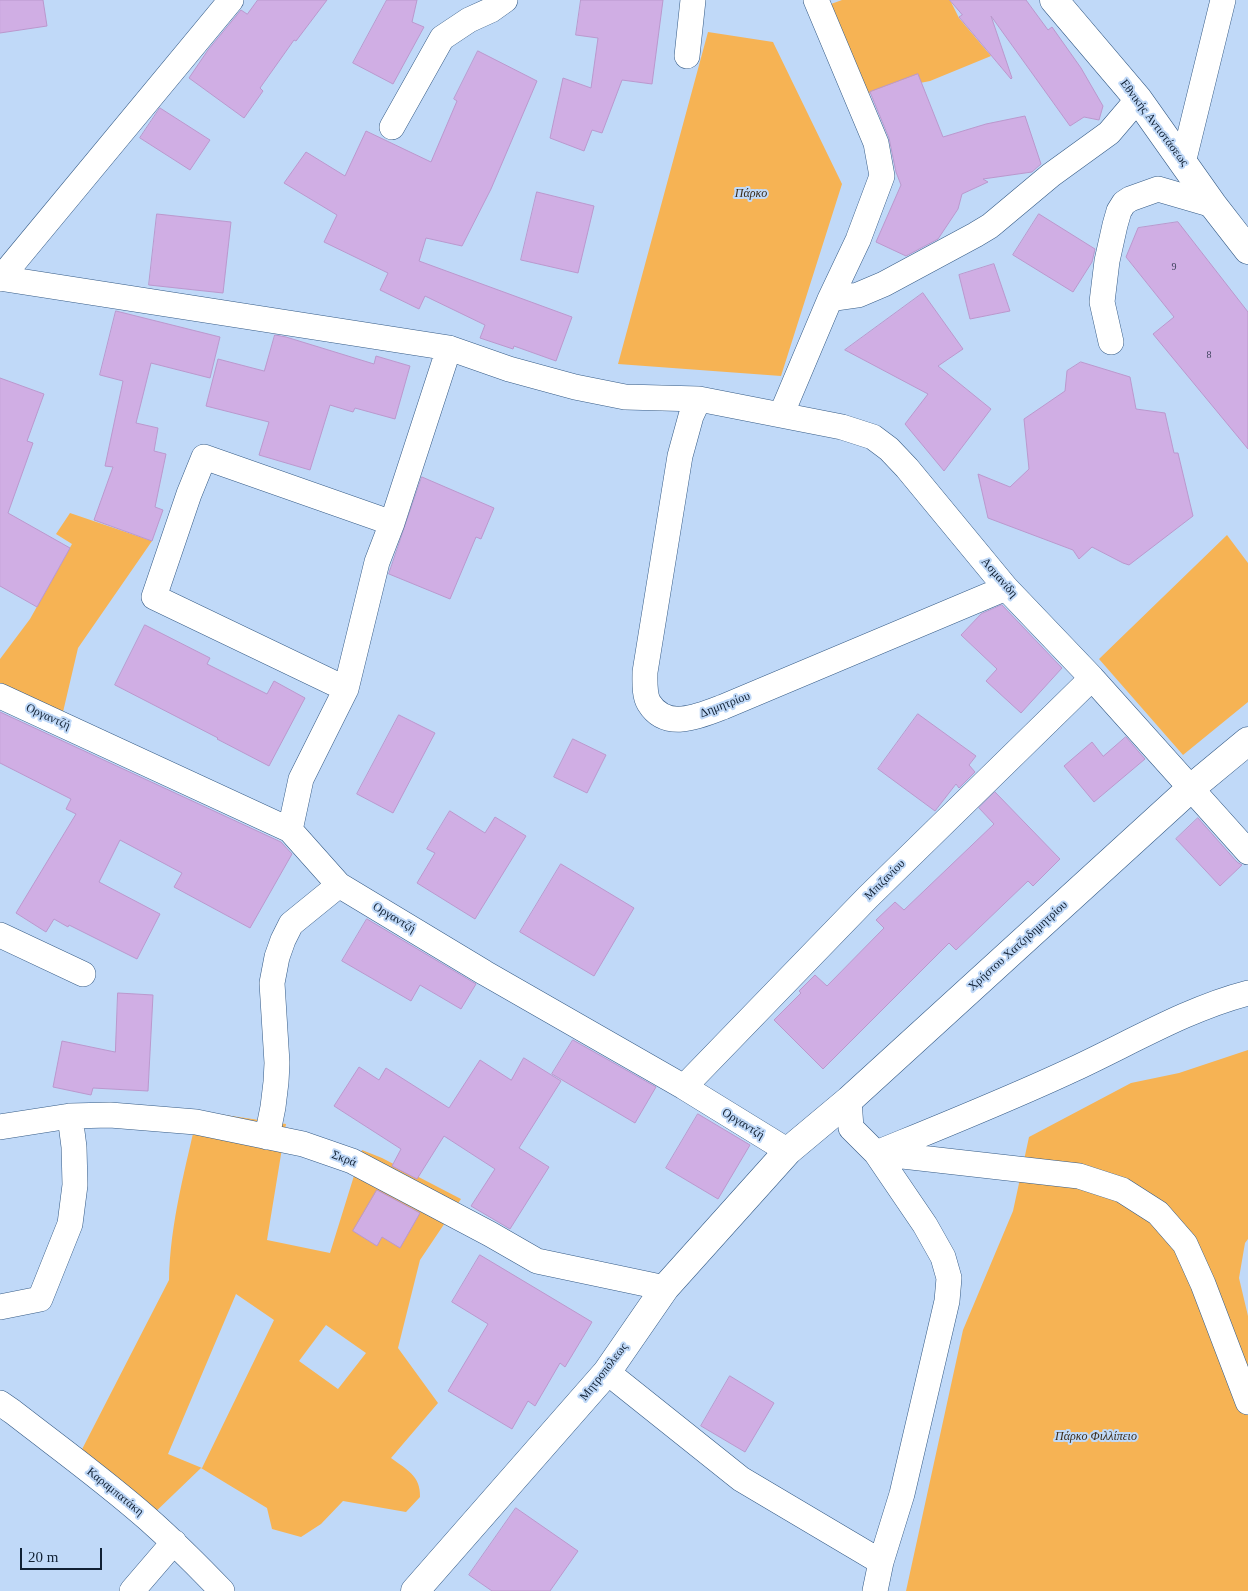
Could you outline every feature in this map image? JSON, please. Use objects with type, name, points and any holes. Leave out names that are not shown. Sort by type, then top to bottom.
[{"type":"main road","name":"Εθνικής Αντιστάσεως","points":[[1054,0],[1138,99],[1213,205],[1248,250]]},
{"type":"main road","name":"Χρήστου Χατζηδημητρίου","points":[[788,1151],[849,1100],[1190,789],[1248,741]]},
{"type":"main road","name":"Μητροπόλεως","points":[[415,1591],[607,1372],[666,1288],[788,1151]]},
{"type":"street","points":[[0,278],[231,0]]},
{"type":"street","points":[[392,127],[442,38],[505,0]]},
{"type":"street","points":[[687,56],[693,0]]},
{"type":"street","points":[[781,415],[830,299],[858,240],[882,176],[876,143],[816,0]]},
{"type":"street","points":[[1183,162],[1223,0]]},
{"type":"street","points":[[830,299],[858,295],[884,284],[990,226],[1051,176],[1109,133],[1138,99]]},
{"type":"street","points":[[1111,342],[1102,302],[1107,261],[1115,225],[1119,211],[1124,203],[1130,198],[1158,188],[1213,205]]},
{"type":"street","name":"Ασμανίδη","points":[[0,278],[449,348],[509,369],[625,397],[699,400],[842,426],[873,438],[889,449],[907,468],[1006,588],[1092,678],[1248,852]]},
{"type":"street","points":[[290,830],[301,779],[346,689],[377,562],[392,523],[449,348]]},
{"type":"street","name":"Δημητρίου","points":[[699,400],[691,416],[680,456],[645,672],[649,702],[661,715],[674,720],[691,719],[723,708],[1006,588]]},
{"type":"street","points":[[346,689],[154,597],[189,494],[204,457],[392,523]]},
{"type":"street","name":"Μπιζανίου","points":[[684,1087],[868,897],[1092,678]]},
{"type":"street","name":"Οργαντζή","points":[[0,696],[290,830],[339,885],[485,973],[684,1087],[788,1151]]},
{"type":"street","points":[[267,1137],[276,1082],[277,1063],[272,982],[277,957],[291,924],[339,885]]},
{"type":"street","points":[[0,935],[83,974]]},
{"type":"street","points":[[876,1153],[1024,1093],[1180,1018],[1232,997],[1248,993]]},
{"type":"street","points":[[849,1100],[851,1128],[876,1153],[925,1225],[943,1257],[949,1278],[947,1301],[904,1484],[881,1562],[875,1591]]},
{"type":"street","name":"Σκρά","points":[[0,1127],[70,1116],[110,1115],[196,1122],[302,1144],[352,1161],[537,1261],[666,1288]]},
{"type":"street","points":[[0,1307],[40,1299],[70,1224],[75,1185],[74,1147],[70,1116]]},
{"type":"street","points":[[876,1153],[1079,1176],[1122,1190],[1158,1213],[1185,1244],[1203,1284],[1248,1402]]},
{"type":"street","points":[[607,1372],[741,1479],[881,1562]]},
{"type":"street","name":"Καραμπατάκη","points":[[0,1404],[98,1477],[174,1542],[222,1591]]},
{"type":"street","points":[[132,1591],[174,1542]]},
{"type":"green space","points":[[842,0],[950,0],[959,18],[991,56],[930,81],[865,94],[831,4]]},
{"type":"green space","name":"Πάρκο","points":[[708,32],[773,42],[842,184],[781,376],[618,364]]},
{"type":"green space","points":[[70,513],[152,541],[78,648],[63,712],[0,683],[0,659],[30,619],[72,544],[56,534]]},
{"type":"green space","points":[[1227,535],[1248,563],[1248,702],[1183,755],[1099,659]]},
{"type":"green space","name":"Πάρκο Φιλλίπειο","points":[[1248,1050],[1248,1239],[1245,1243],[1239,1278],[1248,1316],[1248,1591],[906,1591],[963,1330],[1013,1211],[1029,1137],[1131,1083],[1179,1073]]},
{"type":"green space","points":[[198,1111],[286,1124],[267,1240],[330,1253],[362,1150],[382,1158],[461,1199],[420,1260],[398,1348],[438,1403],[391,1458],[412,1474],[420,1490],[420,1497],[406,1512],[343,1501],[321,1524],[301,1537],[272,1529],[267,1508],[201,1468],[148,1519],[76,1461],[169,1280],[175,1216]],"holes":[[[236,1294],[274,1320],[202,1468],[168,1454]],[[326,1325],[366,1353],[338,1389],[299,1361]]]},
{"type":"building","points":[[0,0],[43,0],[47,26],[0,33]]},
{"type":"building","points":[[258,0],[327,0],[296,41],[294,40],[260,88],[263,91],[244,118],[189,78],[208,50],[241,10],[247,14]]},
{"type":"building","points":[[387,0],[417,0],[412,22],[424,27],[393,84],[353,63]]},
{"type":"building","points":[[581,0],[663,0],[652,84],[622,80],[602,133],[592,130],[584,151],[550,138],[563,78],[591,88],[598,38],[576,35]]},
{"type":"building","points":[[950,0],[1026,0],[1048,30],[1052,27],[1081,68],[1103,106],[1099,120],[1084,117],[1070,126],[991,16],[1011,79],[959,17],[962,15]]},
{"type":"building","points":[[478,51],[537,81],[491,189],[462,246],[426,238],[419,261],[572,317],[556,361],[514,346],[513,349],[480,338],[485,325],[425,296],[419,309],[380,290],[388,273],[324,242],[337,215],[284,183],[306,152],[345,176],[366,131],[431,162],[457,101],[454,99]]},
{"type":"building","points":[[918,74],[943,137],[986,124],[1025,116],[1041,164],[1032,172],[983,179],[988,182],[962,194],[958,209],[938,239],[906,256],[876,242],[901,185],[896,172],[889,138],[870,92]]},
{"type":"building","points":[[160,108],[210,140],[190,170],[140,138]]},
{"type":"building","points":[[537,192],[594,206],[578,273],[521,260]]},
{"type":"building","points":[[157,214],[231,222],[223,293],[149,285]]},
{"type":"building","points":[[1039,214],[1095,249],[1092,262],[1073,292],[1013,255]]},
{"type":"building","points":[[1178,222],[1248,312],[1248,449],[1153,334],[1174,317],[1126,257],[1138,228]]},
{"type":"building","points":[[994,264],[1010,311],[970,319],[959,275]]},
{"type":"building","points":[[923,293],[963,349],[938,366],[991,409],[944,471],[905,424],[928,394],[845,350]]},
{"type":"building","points":[[116,311],[220,337],[210,378],[151,363],[136,423],[158,428],[154,451],[166,454],[155,507],[163,510],[152,541],[94,520],[113,467],[105,466],[123,381],[100,375]]},
{"type":"building","points":[[275,335],[374,364],[376,356],[410,366],[395,419],[355,408],[353,412],[330,405],[310,470],[259,455],[269,422],[206,406],[218,359],[264,371]]},
{"type":"building","points":[[1081,362],[1130,377],[1136,409],[1165,413],[1174,453],[1178,453],[1193,516],[1129,565],[1092,547],[1079,559],[1073,550],[988,518],[978,474],[1010,487],[1029,469],[1024,419],[1065,391],[1067,371]]},
{"type":"building","points":[[0,378],[44,394],[27,441],[33,443],[8,513],[70,548],[37,607],[0,586]]},
{"type":"building","points":[[422,477],[494,508],[481,539],[476,537],[450,599],[389,574]]},
{"type":"building","points":[[1002,605],[1062,668],[1021,713],[986,681],[997,669],[961,635],[981,614]]},
{"type":"building","points":[[145,625],[210,658],[207,664],[267,694],[274,681],[305,698],[269,766],[115,685]]},
{"type":"building","points":[[0,712],[281,842],[292,854],[250,928],[174,887],[182,873],[120,840],[99,882],[160,914],[137,959],[54,919],[46,932],[16,913],[76,814],[66,809],[71,799],[0,763]]},
{"type":"building","points":[[918,714],[976,756],[969,765],[975,772],[959,788],[956,784],[935,811],[878,769]]},
{"type":"building","points":[[399,715],[435,733],[393,813],[357,794]]},
{"type":"building","points":[[1126,737],[1145,759],[1094,802],[1064,766],[1092,742],[1103,756]]},
{"type":"building","points":[[573,739],[606,755],[587,793],[554,777]]},
{"type":"building","points":[[995,792],[1060,859],[1033,886],[1028,881],[956,950],[949,943],[823,1069],[774,1020],[801,993],[799,991],[815,975],[827,986],[884,928],[876,920],[895,902],[904,910],[994,824],[979,808]]},
{"type":"building","points":[[450,811],[485,833],[495,817],[526,836],[475,919],[417,883],[435,853],[427,849]]},
{"type":"building","points":[[1198,818],[1237,862],[1242,865],[1220,886],[1176,839]]},
{"type":"building","points":[[561,864],[634,908],[594,976],[520,932]]},
{"type":"building","points":[[367,919],[476,984],[461,1009],[420,985],[411,1001],[342,961]]},
{"type":"building","points":[[118,993],[153,995],[148,1091],[93,1088],[91,1095],[53,1087],[62,1041],[115,1052]]},
{"type":"building","points":[[573,1040],[656,1087],[635,1123],[552,1074]]},
{"type":"building","points":[[524,1058],[561,1081],[519,1148],[549,1167],[510,1229],[471,1206],[495,1169],[444,1136],[417,1179],[392,1166],[401,1149],[334,1106],[359,1067],[379,1080],[386,1068],[449,1108],[480,1060],[511,1080]]},
{"type":"building","points":[[698,1114],[750,1145],[718,1199],[666,1168]]},
{"type":"building","points":[[377,1190],[420,1213],[400,1248],[382,1237],[377,1246],[353,1231]]},
{"type":"building","points":[[480,1255],[592,1322],[565,1367],[560,1363],[535,1406],[528,1401],[512,1429],[448,1391],[488,1324],[452,1302]]},
{"type":"building","points":[[730,1376],[774,1403],[745,1452],[701,1426]]},
{"type":"building","points":[[516,1508],[578,1551],[550,1591],[492,1591],[469,1575]]}]
